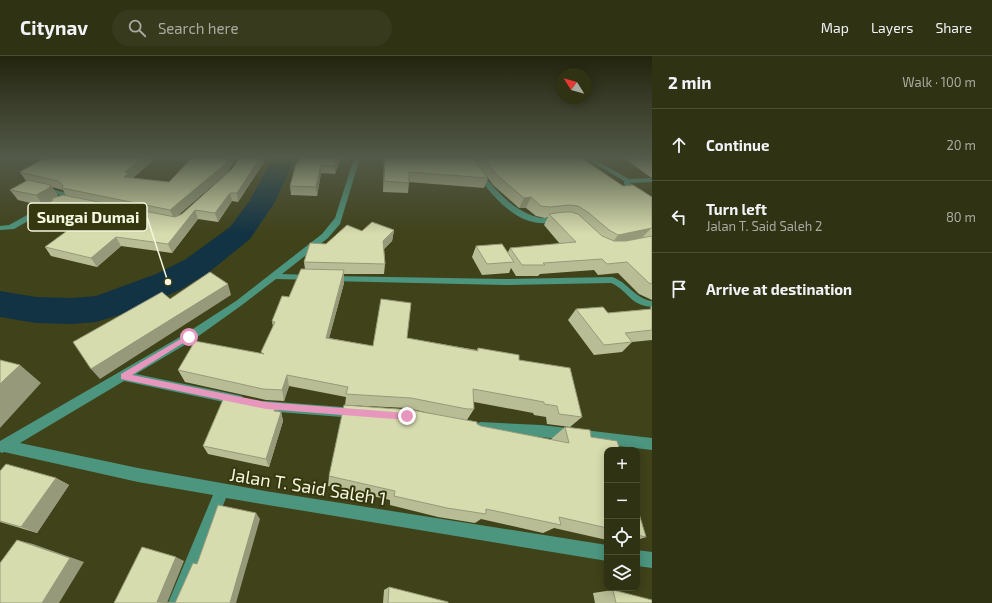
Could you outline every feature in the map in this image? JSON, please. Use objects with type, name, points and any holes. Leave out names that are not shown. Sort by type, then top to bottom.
[{"type":"street","points":[[2,447],[189,337],[239,303],[324,236],[336,224],[350,184]]},
{"type":"street","points":[[486,184],[517,212],[540,221],[568,220]]},
{"type":"street","points":[[627,184],[652,200]]},
{"type":"street","points":[[31,186],[61,192],[64,194],[60,201]]},
{"type":"street","points":[[0,228],[11,227],[60,201],[68,200]]},
{"type":"street","points":[[273,276],[352,281],[505,282],[612,280],[624,285],[636,300],[652,304]]},
{"type":"street","points":[[124,376],[266,406],[368,414]]},
{"type":"street","points":[[467,427],[541,431],[652,444]]},
{"type":"street","name":"Jalan T. Said Saleh 1","points":[[2,447],[222,491],[604,553]]},
{"type":"street","points":[[176,603],[222,491]]},
{"type":"street","points":[[640,558],[652,560]]},
{"type":"building","points":[[22,184],[51,185],[49,188],[36,195],[10,190]]},
{"type":"building","points":[[61,184],[202,184],[170,210],[62,188],[63,185]]},
{"type":"building","points":[[216,184],[243,184],[237,193],[230,193],[215,213],[195,210],[168,244],[116,237],[91,258],[45,247],[82,220],[39,209],[53,200],[50,199],[63,195],[175,217],[182,214]]},
{"type":"building","points":[[291,184],[317,184],[316,187],[290,186]]},
{"type":"building","points":[[507,184],[619,184],[623,186],[633,185],[652,197],[652,228],[618,235],[609,230],[578,206],[541,206],[531,197],[524,198]]},
{"type":"building","points":[[564,212],[578,214],[602,236],[614,241],[626,241],[652,236],[652,284],[649,283],[627,262],[607,264],[602,259],[543,263],[545,265],[522,265],[510,248],[576,242],[549,214]]},
{"type":"building","points":[[372,222],[394,230],[383,241],[385,264],[304,262],[310,243],[326,244],[347,225],[362,231]]},
{"type":"building","points":[[502,244],[514,262],[487,264],[476,246]]},
{"type":"building","points":[[301,269],[344,270],[326,338],[373,346],[381,299],[411,303],[407,338],[478,351],[478,348],[519,355],[519,360],[570,368],[582,417],[559,414],[557,406],[544,404],[544,402],[473,389],[474,409],[467,409],[411,398],[346,394],[348,387],[287,375],[282,390],[263,389],[178,370],[195,341],[264,354],[261,352],[275,322],[272,321],[282,296],[289,297]]},
{"type":"building","points":[[210,272],[228,284],[91,369],[73,342],[162,292],[170,299]]},
{"type":"building","points":[[603,307],[608,313],[652,309],[652,330],[625,333],[632,342],[604,345],[576,309]]},
{"type":"building","points":[[0,360],[20,365],[0,384]]},
{"type":"building","points":[[225,395],[263,403],[277,404],[274,411],[281,412],[266,459],[203,446]]},
{"type":"building","points":[[344,405],[412,410],[477,422],[477,424],[481,426],[569,443],[565,427],[590,430],[591,437],[617,441],[619,447],[604,447],[604,527],[559,517],[561,525],[486,509],[486,514],[447,508],[394,496],[395,491],[329,476]]},
{"type":"building","points":[[6,464],[56,478],[21,527],[0,521],[0,471]]},
{"type":"building","points":[[218,505],[256,513],[230,603],[175,603],[193,563],[197,564]]},
{"type":"building","points":[[640,517],[646,537],[640,536]]},
{"type":"building","points":[[17,540],[70,558],[42,603],[0,603],[0,563]]},
{"type":"building","points":[[142,547],[176,557],[157,602],[175,603],[114,603]]},
{"type":"building","points":[[389,587],[448,602],[448,603],[388,603]]},
{"type":"building","points":[[613,591],[652,600],[652,603],[616,603]]},
{"type":"waterway","points":[[0,304],[36,310],[72,311],[96,309],[116,303],[168,282],[197,266],[240,233],[262,202],[271,184]]},
{"type":"place","name":"Sungai Dumai","points":[[168,282]]},
{"type":"route","points":[[189,337],[124,376],[266,406],[407,416]]}]
